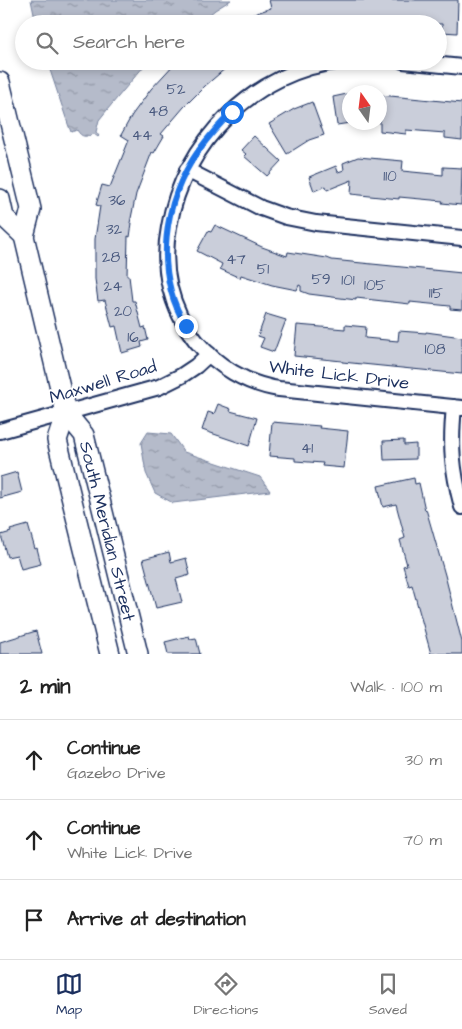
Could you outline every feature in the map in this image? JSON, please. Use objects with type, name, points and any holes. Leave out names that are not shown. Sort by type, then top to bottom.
[{"type":"main road","name":"South Meridian Street","points":[[1,91],[30,209],[24,236],[66,413],[84,435],[138,654]]},
{"type":"main road","points":[[0,199],[4,217],[24,236]]},
{"type":"main road","name":"South Meridian Street","points":[[66,413],[57,440],[110,654]]},
{"type":"street","points":[[447,65],[462,67]]},
{"type":"street","name":"White Lick Drive","points":[[305,70],[293,73],[269,84],[232,112],[213,131],[187,170],[174,202],[166,241],[167,276],[173,300],[180,316],[192,336],[222,366],[243,378],[273,388],[458,407]]},
{"type":"street","points":[[187,170],[261,208],[286,217],[316,223],[462,238]]},
{"type":"street","name":"Maxwell Road","points":[[0,431],[159,387],[181,376],[209,354]]},
{"type":"street","points":[[458,407],[451,453],[453,471],[462,507]]},
{"type":"water","points":[[31,0],[231,0],[209,15],[34,15]]},
{"type":"water","points":[[50,70],[141,70],[99,120],[96,132],[98,137],[94,134],[82,136],[77,130],[71,132]]},
{"type":"water","points":[[148,432],[171,434],[184,452],[260,477],[270,491],[173,503],[155,493],[146,473],[141,443]]},
{"type":"building","points":[[269,0],[458,0],[457,33],[447,32],[447,15],[251,15],[271,8]]},
{"type":"building","points":[[169,70],[224,70],[184,107],[161,134],[164,136],[154,153],[152,152],[136,194],[130,223],[132,223],[130,237],[128,236],[127,276],[129,276],[132,301],[135,301],[142,328],[145,327],[148,340],[141,342],[142,347],[122,353],[116,326],[112,327],[105,300],[98,301],[95,279],[95,239],[100,206],[96,205],[102,185],[110,187],[129,140],[121,135],[132,115],[151,89]]},
{"type":"building","points":[[342,95],[342,124],[337,125],[333,97]]},
{"type":"building","points":[[387,96],[462,103],[462,140],[445,138],[445,133],[406,130],[406,134],[380,131],[387,130]]},
{"type":"building","points":[[312,102],[324,135],[309,140],[287,154],[269,124],[294,109]]},
{"type":"building","points":[[254,136],[281,161],[267,176],[244,156],[246,154],[241,150]]},
{"type":"building","points":[[358,157],[403,161],[402,171],[443,175],[443,167],[462,168],[461,205],[442,203],[443,201],[351,194],[352,180],[327,190],[326,186],[314,191],[309,177],[336,166],[338,172],[344,170],[343,163]]},
{"type":"building","points":[[215,225],[262,247],[287,256],[288,252],[332,260],[462,273],[462,310],[450,309],[450,306],[356,298],[356,300],[309,294],[301,291],[301,286],[299,285],[297,290],[272,285],[241,275],[240,278],[220,269],[222,264],[197,251],[208,231],[211,232]]},
{"type":"building","points":[[266,314],[286,320],[274,352],[260,347],[264,338],[258,336]]},
{"type":"building","points":[[297,325],[345,329],[345,325],[366,327],[365,338],[398,341],[399,331],[426,332],[462,337],[462,374],[294,356]]},
{"type":"building","points":[[218,404],[231,409],[230,411],[257,418],[249,446],[202,430],[208,412],[214,414]]},
{"type":"building","points":[[272,422],[320,426],[319,428],[348,431],[344,468],[322,466],[323,463],[295,461],[295,458],[269,456]]},
{"type":"building","points":[[404,440],[404,445],[416,444],[416,459],[384,460],[383,441]]},
{"type":"building","points":[[17,472],[22,492],[0,498],[0,477]]},
{"type":"building","points":[[414,478],[415,484],[419,483],[425,510],[445,575],[462,642],[462,654],[431,654],[412,585],[409,586],[403,566],[407,565],[400,540],[405,538],[396,504],[383,507],[378,486]]},
{"type":"building","points":[[28,525],[41,564],[21,569],[17,555],[7,557],[1,535],[11,532],[10,530]]},
{"type":"building","points":[[169,552],[171,562],[186,558],[190,575],[176,579],[182,602],[156,608],[143,559]]},
{"type":"building","points":[[36,631],[42,654],[0,654],[0,642]]},
{"type":"building","points":[[189,636],[190,639],[196,638],[200,654],[168,654],[165,642]]},
{"type":"route","points":[[186,326],[173,300],[167,276],[166,241],[172,208],[192,161],[213,131],[232,112]]}]
